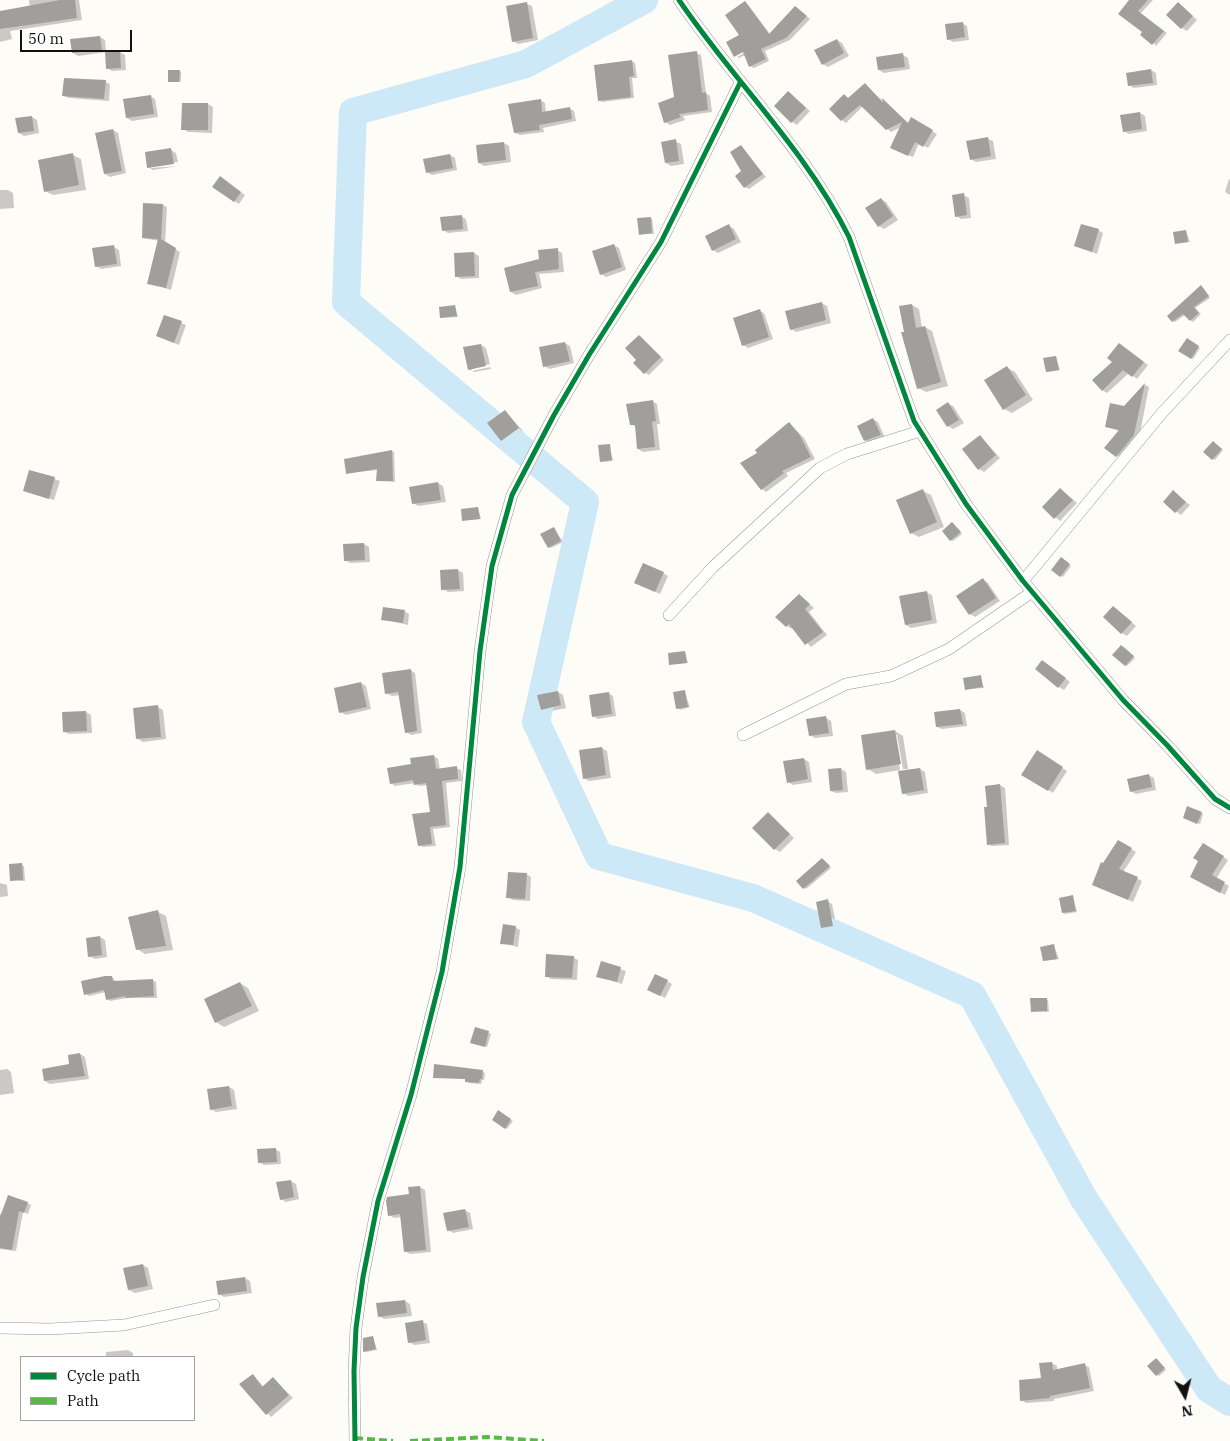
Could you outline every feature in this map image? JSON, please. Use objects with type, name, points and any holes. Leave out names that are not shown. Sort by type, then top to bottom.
[{"type":"street","points":[[679,0],[740,83],[782,134],[835,209],[850,237],[914,421],[966,504],[1023,581],[1123,700],[1167,745],[1215,799],[1230,808]]},
{"type":"street","points":[[355,1441],[354,1372],[356,1328],[363,1276],[378,1200],[411,1095],[442,972],[460,867],[480,651],[494,557],[512,495],[589,354],[661,242],[740,83]]},
{"type":"street","points":[[1023,581],[1162,413],[1230,340]]},
{"type":"street","points":[[669,615],[713,567],[820,468],[846,454],[920,431]]},
{"type":"street","points":[[743,735],[851,682],[891,676],[949,649],[1032,592]]},
{"type":"street","points":[[0,1328],[50,1329],[124,1325],[214,1305]]},
{"type":"building","points":[[60,0],[75,0],[77,18],[0,29],[0,11]]},
{"type":"building","points":[[1129,0],[1148,0],[1138,11],[1164,31],[1152,45],[1140,35],[1142,32],[1118,14]]},
{"type":"building","points":[[745,1],[769,34],[795,6],[807,16],[786,38],[761,49],[766,59],[749,67],[743,52],[734,57],[726,42],[739,35],[725,15]]},
{"type":"building","points":[[527,2],[533,38],[512,42],[506,6]]},
{"type":"building","points":[[1178,2],[1193,16],[1181,29],[1166,15]]},
{"type":"building","points":[[963,22],[965,37],[947,40],[945,24]]},
{"type":"building","points":[[100,36],[102,50],[72,53],[70,39]]},
{"type":"building","points":[[837,39],[844,53],[822,65],[814,50]]},
{"type":"building","points":[[120,50],[121,68],[106,69],[105,51]]},
{"type":"building","points":[[697,51],[702,93],[706,92],[708,110],[679,114],[681,117],[664,123],[658,103],[674,97],[668,55]]},
{"type":"building","points":[[903,53],[905,67],[878,70],[876,57]]},
{"type":"building","points":[[632,60],[634,76],[629,77],[631,97],[598,101],[594,65]]},
{"type":"building","points":[[1151,69],[1153,83],[1128,86],[1126,73]]},
{"type":"building","points":[[168,70],[180,70],[179,82],[168,82]]},
{"type":"building","points":[[64,78],[106,80],[104,99],[62,96]]},
{"type":"building","points":[[865,83],[883,103],[882,98],[908,123],[911,117],[933,130],[923,147],[915,142],[908,156],[890,148],[902,122],[886,130],[860,105],[841,121],[829,109],[844,94],[848,98]]},
{"type":"building","points":[[788,91],[806,108],[791,123],[774,106]]},
{"type":"building","points":[[151,95],[154,114],[126,118],[123,99]]},
{"type":"building","points":[[541,99],[542,112],[570,107],[572,119],[539,125],[540,130],[514,133],[508,104]]},
{"type":"building","points":[[182,103],[208,103],[208,130],[181,130]]},
{"type":"building","points":[[1140,112],[1142,129],[1123,132],[1120,115]]},
{"type":"building","points":[[32,116],[34,131],[18,133],[15,118]]},
{"type":"building","points":[[113,129],[122,171],[104,174],[95,133]]},
{"type":"building","points":[[988,137],[991,156],[970,160],[966,141]]},
{"type":"building","points":[[676,139],[679,161],[665,163],[661,142]]},
{"type":"building","points":[[504,142],[506,160],[478,163],[476,145]]},
{"type":"building","points":[[741,145],[763,174],[744,188],[735,176],[741,171],[730,152]]},
{"type":"building","points":[[171,148],[174,164],[147,168],[145,152]]},
{"type":"building","points":[[73,153],[79,185],[44,192],[38,160]]},
{"type":"building","points":[[450,154],[453,168],[426,173],[423,159]]},
{"type":"building","points":[[220,176],[241,192],[234,202],[212,187]]},
{"type":"building","points":[[964,193],[967,215],[955,217],[952,195]]},
{"type":"building","points":[[881,198],[893,216],[878,227],[865,208]]},
{"type":"building","points":[[143,203],[163,204],[161,239],[176,248],[166,288],[147,284],[158,239],[142,238]]},
{"type":"building","points":[[462,215],[463,229],[442,231],[440,217]]},
{"type":"building","points":[[651,217],[652,233],[639,235],[637,218]]},
{"type":"building","points":[[729,224],[736,239],[712,251],[705,236]]},
{"type":"building","points":[[1081,224],[1099,229],[1092,252],[1074,246]]},
{"type":"building","points":[[1186,230],[1188,242],[1175,244],[1173,232]]},
{"type":"building","points":[[614,244],[622,267],[600,275],[592,251]]},
{"type":"building","points":[[114,245],[117,264],[95,267],[92,248]]},
{"type":"building","points":[[558,248],[559,269],[535,272],[538,286],[510,292],[504,268],[539,259],[538,250]]},
{"type":"building","points":[[474,252],[475,276],[455,277],[454,253]]},
{"type":"building","points":[[1201,285],[1209,296],[1194,307],[1199,313],[1190,321],[1183,314],[1172,322],[1167,316]]},
{"type":"building","points":[[822,302],[826,320],[790,330],[785,311]]},
{"type":"building","points":[[912,304],[916,328],[925,326],[941,382],[917,389],[901,332],[904,332],[899,306]]},
{"type":"building","points":[[455,305],[457,316],[440,318],[439,307]]},
{"type":"building","points":[[760,309],[769,337],[742,346],[733,318]]},
{"type":"building","points":[[164,315],[182,321],[174,343],[156,336]]},
{"type":"building","points":[[639,335],[661,357],[644,374],[633,363],[636,360],[625,348]]},
{"type":"building","points":[[1187,338],[1199,346],[1191,359],[1178,351]]},
{"type":"building","points":[[565,342],[570,361],[543,367],[539,347]]},
{"type":"building","points":[[1119,343],[1144,362],[1132,377],[1123,370],[1102,391],[1092,380],[1112,362],[1107,358]]},
{"type":"building","points":[[481,344],[486,366],[468,370],[463,347]]},
{"type":"building","points":[[1056,356],[1059,370],[1046,372],[1043,358]]},
{"type":"building","points":[[1007,366],[1026,395],[1003,410],[984,380]]},
{"type":"building","points":[[1145,383],[1134,435],[1116,457],[1104,448],[1119,430],[1105,427],[1110,403],[1124,406]]},
{"type":"building","points":[[653,400],[656,421],[652,422],[655,447],[637,449],[635,425],[630,425],[626,404]]},
{"type":"building","points":[[948,402],[959,420],[947,427],[936,410]]},
{"type":"building","points":[[505,410],[519,428],[501,441],[487,423]]},
{"type":"building","points":[[873,418],[881,435],[864,441],[857,426]]},
{"type":"building","points":[[789,422],[799,434],[811,457],[782,471],[784,473],[761,490],[740,463],[757,453],[755,450]]},
{"type":"building","points":[[980,435],[996,455],[978,470],[962,449]]},
{"type":"building","points":[[1213,441],[1222,449],[1212,460],[1203,452]]},
{"type":"building","points":[[610,444],[612,460],[600,462],[598,445]]},
{"type":"building","points":[[392,450],[393,481],[376,481],[377,469],[346,474],[344,459]]},
{"type":"building","points":[[29,470],[55,477],[49,499],[23,491]]},
{"type":"building","points":[[438,482],[441,500],[412,504],[409,487]]},
{"type":"building","points":[[1060,488],[1073,500],[1054,519],[1042,507]]},
{"type":"building","points":[[923,489],[937,522],[910,534],[896,500]]},
{"type":"building","points":[[1173,490],[1186,502],[1175,513],[1163,502]]},
{"type":"building","points":[[478,507],[480,519],[462,521],[461,509]]},
{"type":"building","points":[[952,522],[961,532],[950,541],[942,531]]},
{"type":"building","points":[[554,527],[561,541],[548,548],[540,534]]},
{"type":"building","points":[[364,543],[365,560],[344,561],[343,544]]},
{"type":"building","points":[[1061,557],[1070,564],[1060,577],[1051,570]]},
{"type":"building","points":[[643,563],[664,572],[655,592],[634,583]]},
{"type":"building","points":[[458,569],[460,589],[441,590],[440,570]]},
{"type":"building","points":[[983,578],[996,598],[969,615],[956,596]]},
{"type":"building","points":[[927,591],[932,620],[905,625],[899,596]]},
{"type":"building","points":[[799,594],[810,604],[805,609],[823,632],[805,645],[789,624],[786,627],[775,617]]},
{"type":"building","points":[[1113,606],[1132,622],[1121,634],[1103,617]]},
{"type":"building","points":[[383,607],[405,610],[403,623],[381,620]]},
{"type":"building","points":[[1121,645],[1134,656],[1125,666],[1112,655]]},
{"type":"building","points":[[685,651],[687,663],[669,665],[668,653]]},
{"type":"building","points":[[1042,660],[1066,678],[1058,688],[1035,669]]},
{"type":"building","points":[[411,669],[417,731],[405,733],[398,692],[385,694],[382,673]]},
{"type":"building","points":[[981,675],[983,687],[965,690],[963,678]]},
{"type":"building","points":[[361,682],[367,707],[339,713],[334,688]]},
{"type":"building","points":[[685,690],[688,707],[676,709],[673,692]]},
{"type":"building","points":[[558,691],[561,705],[541,710],[537,695]]},
{"type":"building","points":[[609,692],[612,714],[592,717],[589,695]]},
{"type":"building","points":[[158,705],[161,737],[136,739],[133,708]]},
{"type":"building","points":[[960,709],[963,724],[936,727],[934,712]]},
{"type":"building","points":[[86,711],[87,731],[63,732],[62,712]]},
{"type":"building","points":[[826,716],[829,733],[809,736],[806,719]]},
{"type":"building","points":[[895,730],[901,764],[866,770],[861,735]]},
{"type":"building","points":[[602,747],[606,775],[583,779],[579,750]]},
{"type":"building","points":[[1037,750],[1063,767],[1048,791],[1021,775]]},
{"type":"building","points":[[434,755],[436,769],[457,766],[458,779],[442,781],[446,825],[430,827],[432,844],[418,846],[412,814],[430,812],[426,783],[414,785],[413,780],[390,784],[387,768],[411,764],[410,758]]},
{"type":"building","points":[[804,758],[808,779],[787,783],[783,761]]},
{"type":"building","points":[[841,768],[843,790],[830,791],[828,769]]},
{"type":"building","points":[[920,768],[924,790],[902,794],[898,771]]},
{"type":"building","points":[[1149,774],[1152,787],[1130,792],[1127,779]]},
{"type":"building","points":[[1000,784],[1005,843],[987,845],[984,807],[987,807],[985,786]]},
{"type":"building","points":[[1187,806],[1202,812],[1197,824],[1183,818]]},
{"type":"building","points":[[768,812],[790,834],[774,850],[752,828]]},
{"type":"building","points":[[1118,840],[1132,848],[1119,869],[1138,877],[1128,900],[1092,885],[1101,862],[1103,863]]},
{"type":"building","points":[[1203,843],[1224,856],[1212,875],[1225,882],[1220,893],[1190,877],[1198,861],[1193,858]]},
{"type":"building","points":[[822,858],[830,866],[803,889],[796,881]]},
{"type":"building","points":[[22,863],[23,880],[10,881],[9,864]]},
{"type":"building","points":[[508,872],[527,873],[525,899],[506,898]]},
{"type":"building","points":[[1073,895],[1076,911],[1062,913],[1059,898]]},
{"type":"building","points":[[828,899],[833,926],[821,928],[816,902]]},
{"type":"building","points":[[158,910],[166,946],[136,950],[128,917]]},
{"type":"building","points":[[503,924],[516,926],[513,945],[500,944]]},
{"type":"building","points":[[100,936],[102,955],[88,957],[86,938]]},
{"type":"building","points":[[1054,944],[1057,959],[1043,961],[1040,947]]},
{"type":"building","points":[[546,954],[574,956],[572,978],[545,977]]},
{"type":"building","points":[[601,961],[621,967],[617,982],[596,977]]},
{"type":"building","points":[[655,974],[668,980],[660,996],[647,990]]},
{"type":"building","points":[[112,976],[113,981],[153,979],[154,996],[125,998],[125,996],[106,1000],[104,990],[84,995],[81,981]]},
{"type":"building","points":[[240,982],[252,1006],[215,1023],[204,999]]},
{"type":"building","points":[[1030,998],[1047,998],[1047,1011],[1031,1012]]},
{"type":"building","points":[[475,1027],[489,1031],[485,1047],[470,1043]]},
{"type":"building","points":[[80,1053],[85,1076],[44,1081],[42,1069],[69,1064],[68,1055]]},
{"type":"building","points":[[434,1064],[483,1070],[482,1079],[480,1079],[479,1083],[465,1082],[465,1079],[433,1078]]},
{"type":"building","points":[[229,1086],[232,1106],[210,1110],[207,1089]]},
{"type":"building","points":[[498,1110],[511,1119],[505,1129],[492,1120]]},
{"type":"building","points":[[276,1148],[277,1162],[258,1163],[257,1149]]},
{"type":"building","points":[[291,1180],[294,1197],[280,1200],[276,1182]]},
{"type":"building","points":[[420,1186],[426,1250],[404,1252],[400,1214],[388,1216],[386,1201],[387,1197],[409,1194],[408,1187]]},
{"type":"building","points":[[8,1195],[28,1202],[24,1213],[19,1211],[12,1250],[0,1248],[0,1217]]},
{"type":"building","points":[[465,1209],[469,1227],[447,1231],[443,1213]]},
{"type":"building","points":[[143,1264],[148,1286],[128,1290],[123,1268]]},
{"type":"building","points":[[245,1277],[247,1291],[218,1295],[216,1281]]},
{"type":"building","points":[[405,1300],[407,1313],[378,1317],[376,1303]]},
{"type":"building","points":[[423,1320],[426,1340],[408,1343],[405,1323]]},
{"type":"building","points":[[373,1336],[376,1349],[363,1352],[363,1338]]},
{"type":"building","points":[[1156,1358],[1165,1368],[1156,1376],[1147,1366]]},
{"type":"building","points":[[1052,1362],[1053,1370],[1085,1363],[1090,1388],[1050,1396],[1050,1398],[1020,1401],[1019,1380],[1041,1378],[1039,1363]]},
{"type":"building","points":[[253,1374],[262,1387],[273,1377],[289,1395],[266,1415],[239,1384]]},
{"type":"waterway","points":[[644,0],[526,64],[353,112],[346,302],[585,502],[536,722],[599,856],[753,898],[972,995],[1084,1199],[1209,1389],[1230,1402]]},
{"type":"marked path","points":[[410,1441],[487,1437],[544,1441]]},
{"type":"marked path","points":[[355,1438],[393,1441]]},
{"type":"cycle path","points":[[679,0],[722,59],[791,145],[832,205],[849,237],[914,421],[966,504],[1023,581],[1123,700],[1167,745],[1215,799],[1230,808]]},
{"type":"cycle path","points":[[355,1441],[354,1371],[356,1328],[363,1277],[378,1201],[411,1095],[442,972],[460,867],[480,651],[492,566],[512,495],[554,415],[589,355],[661,242],[740,83]]}]
